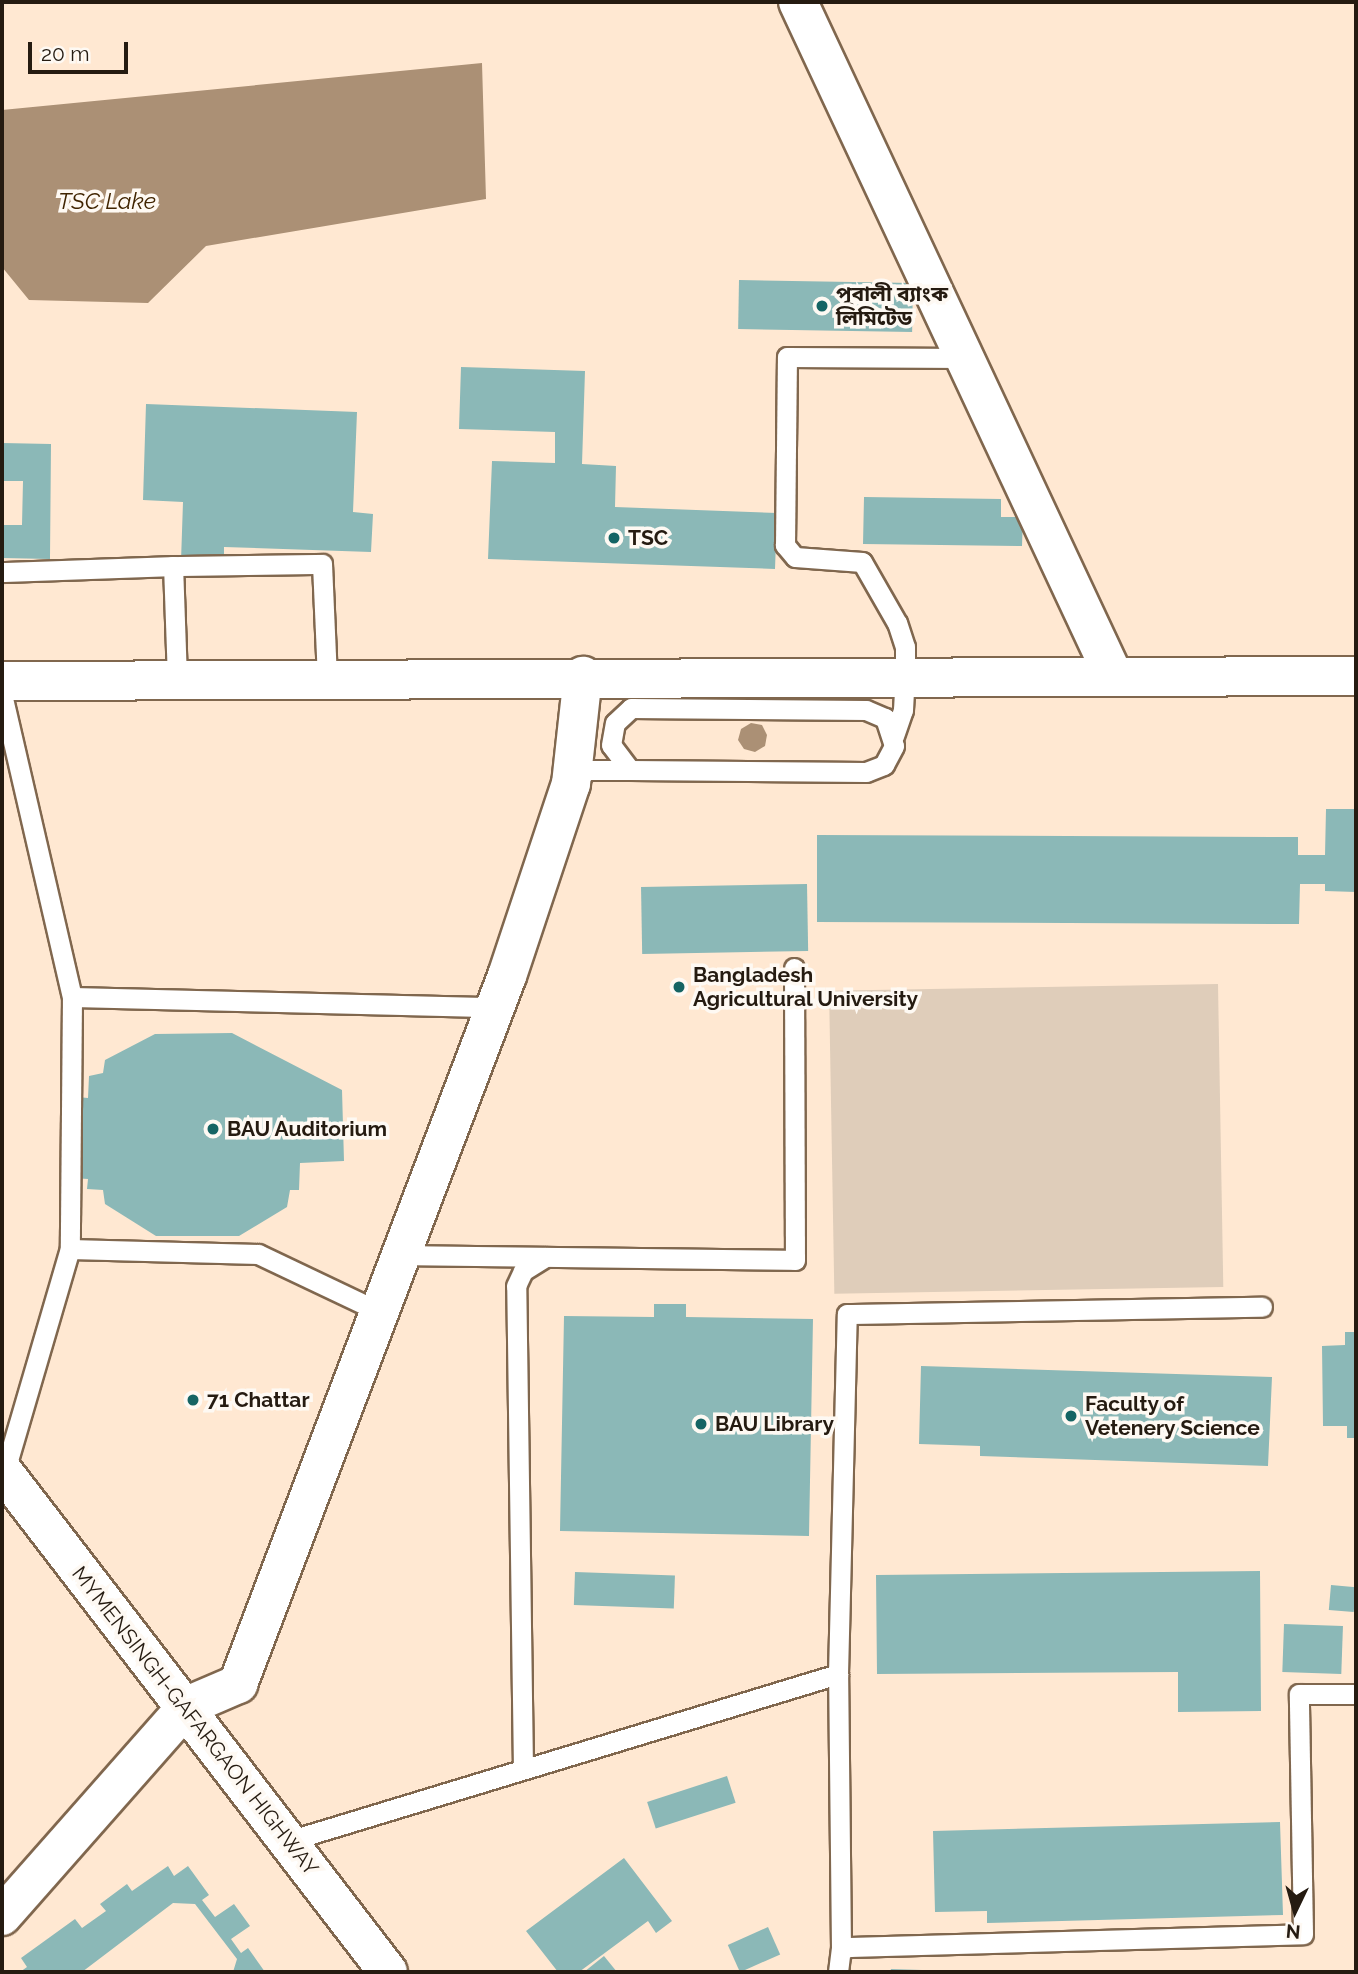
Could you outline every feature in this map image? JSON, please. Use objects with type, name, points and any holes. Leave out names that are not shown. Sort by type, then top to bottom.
[{"type":"street","points":[[797,2],[1112,673]]},
{"type":"street","points":[[2,681],[1112,673],[1356,676]]},
{"type":"street","points":[[2,1916],[187,1706],[238,1684],[495,1007],[571,783],[583,676]]},
{"type":"street","name":"MYMENSINGH-GAFARGAON HIGHWAY","points":[[3,1472],[187,1706],[388,1972]]},
{"type":"lane","points":[[571,783],[587,770],[866,772],[891,756],[894,736],[903,710],[905,675],[902,635],[862,562],[795,557],[785,545],[787,357],[965,358]]},
{"type":"lane","points":[[2,572],[322,564],[327,678]]},
{"type":"lane","points":[[173,566],[177,679]]},
{"type":"lane","points":[[2,694],[72,997],[70,1249],[3,1472]]},
{"type":"lane","points":[[631,770],[611,745],[615,723],[631,708],[866,710],[885,718],[894,736]]},
{"type":"lane","points":[[403,1255],[795,1260],[794,968]]},
{"type":"lane","points":[[72,997],[495,1007]]},
{"type":"lane","points":[[70,1249],[258,1254],[380,1312]]},
{"type":"lane","points":[[523,1769],[516,1286],[517,1276],[545,1257]]},
{"type":"lane","points":[[838,1972],[841,1950],[838,1674],[847,1314],[1262,1307]]},
{"type":"lane","points":[[288,1841],[838,1674]]},
{"type":"lane","points":[[841,1950],[1303,1934],[1299,1694],[1356,1694]]},
{"type":"shaded area","points":[[1218,984],[1223,1287],[834,1294],[829,991]]},
{"type":"water","name":"TSC Lake","points":[[482,63],[486,199],[206,246],[148,303],[29,300],[2,267],[2,110]]},
{"type":"water","points":[[751,723],[762,725],[767,735],[765,746],[755,752],[744,749],[738,740],[741,729]]},
{"type":"building","points":[[739,280],[913,283],[912,332],[738,329]]},
{"type":"building","points":[[461,367],[585,371],[582,464],[616,466],[615,507],[777,513],[775,569],[488,559],[492,461],[555,463],[555,432],[459,429]]},
{"type":"building","points":[[146,404],[357,412],[353,512],[373,514],[371,552],[224,547],[224,562],[181,561],[183,502],[143,500]]},
{"type":"building","points":[[2,443],[51,444],[50,559],[2,558],[2,525],[22,525],[23,481],[2,481]]},
{"type":"building","points":[[864,497],[1001,499],[1001,517],[1023,517],[1022,546],[863,544]]},
{"type":"building","points":[[1326,809],[1356,809],[1356,892],[1325,891],[1325,884],[1300,884],[1299,924],[817,922],[817,835],[1298,837],[1298,855],[1325,855]]},
{"type":"building","points":[[807,884],[808,951],[642,954],[641,887]]},
{"type":"building","points":[[232,1033],[342,1090],[344,1161],[300,1163],[299,1190],[290,1190],[287,1207],[239,1236],[156,1236],[105,1204],[103,1190],[87,1189],[88,1179],[73,1178],[77,1097],[88,1098],[89,1076],[103,1073],[105,1060],[155,1034]]},
{"type":"building","points":[[654,1304],[686,1304],[686,1317],[813,1319],[809,1536],[560,1531],[564,1316],[654,1317]]},
{"type":"building","points":[[1345,1332],[1356,1332],[1356,1438],[1347,1438],[1347,1426],[1323,1426],[1322,1346],[1345,1345]]},
{"type":"building","points":[[921,1366],[1272,1377],[1268,1466],[980,1456],[980,1446],[919,1444]]},
{"type":"building","points":[[1260,1571],[1261,1711],[1178,1712],[1178,1672],[877,1674],[876,1575]]},
{"type":"building","points":[[575,1572],[675,1575],[674,1608],[574,1605]]},
{"type":"building","points":[[1331,1585],[1356,1587],[1354,1612],[1329,1610]]},
{"type":"building","points":[[1284,1624],[1343,1626],[1341,1674],[1282,1672]]},
{"type":"building","points":[[727,1776],[736,1803],[656,1829],[647,1802]]},
{"type":"building","points":[[1280,1822],[1283,1915],[987,1923],[987,1911],[935,1912],[933,1831]]},
{"type":"building","points":[[624,1858],[672,1921],[656,1933],[648,1921],[579,1972],[558,1972],[526,1931]]},
{"type":"building","points":[[168,1866],[174,1876],[188,1866],[209,1895],[202,1900],[215,1917],[234,1904],[250,1926],[231,1939],[241,1953],[248,1948],[265,1972],[233,1972],[237,1959],[195,1904],[173,1903],[82,1972],[20,1972],[27,1967],[21,1958],[75,1919],[82,1928],[106,1911],[100,1904],[127,1884],[132,1891]]},
{"type":"building","points":[[768,1927],[780,1954],[740,1972],[728,1945]]},
{"type":"building","points":[[604,1956],[617,1972],[584,1972]]},
{"type":"building","points":[[891,1969],[922,1970],[922,1972],[890,1972]]},
{"type":"place","name":"পূবালী ব্যাংক লিমিটেড","points":[[822,306]]},
{"type":"place","name":"TSC","points":[[614,538]]},
{"type":"place","name":"Bangladesh Agricultural University","points":[[679,987]]},
{"type":"place","name":"BAU Auditorium","points":[[213,1129]]},
{"type":"place","name":"71 Chattar","points":[[193,1400]]},
{"type":"place","name":"Faculty of Vetenery Science","points":[[1071,1416]]},
{"type":"place","name":"BAU Library","points":[[701,1424]]}]
